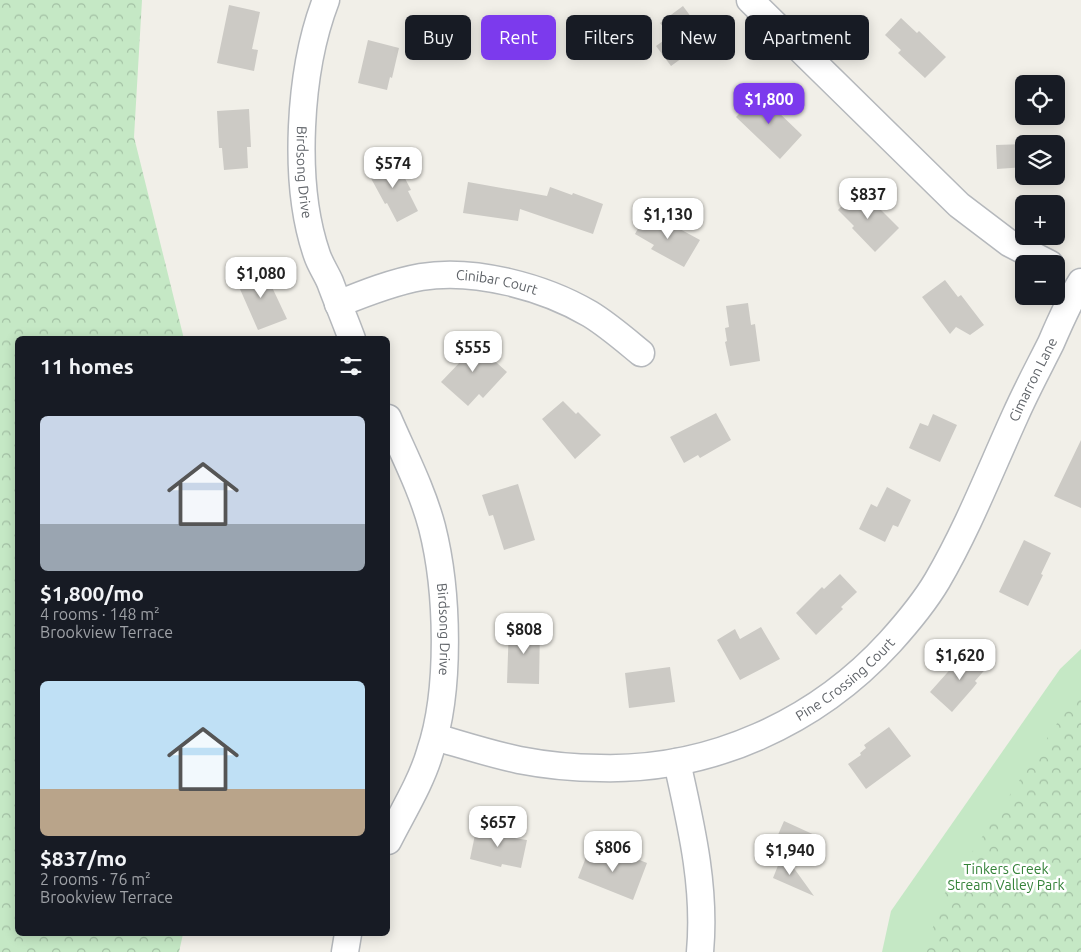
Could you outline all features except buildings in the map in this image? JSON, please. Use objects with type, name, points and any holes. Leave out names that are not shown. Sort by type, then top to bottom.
[{"type":"street","name":"Birdsong Drive","points":[[326,0],[315,33],[307,79],[302,168],[305,197],[317,255],[351,336]]},
{"type":"street","points":[[750,0],[958,205],[1009,243],[1032,255]]},
{"type":"street","points":[[1065,274],[1080,283]]},
{"type":"street","name":"Cinibar Court","points":[[338,304],[382,287],[424,277],[489,278],[518,284],[574,306],[607,325],[641,353]]},
{"type":"street","name":"Cimarron Lane","points":[[988,478],[1016,415],[1080,283]]},
{"type":"street","name":"Birdsong Drive","points":[[390,423],[425,506],[436,547],[442,581],[444,662],[442,693],[435,737],[422,772],[390,837]]},
{"type":"street","name":"Pine Crossing Court","points":[[435,737],[519,760],[599,768],[634,768],[697,758],[765,734],[796,719],[829,697],[874,659],[913,617],[948,561],[988,478]]},
{"type":"street","points":[[677,762],[698,864],[702,922],[700,952]]},
{"type":"street","points":[[345,952],[348,936]]},
{"type":"green space","points":[[0,0],[142,0],[134,137],[183,336],[15,336],[15,936],[183,936],[179,952],[0,952]]},
{"type":"green space","name":"Tinkers Creek Stream Valley Park","points":[[1081,649],[1081,952],[882,952],[891,911],[1060,669]]},
{"type":"green space","name":"Tinkers Creek Stream Valley Park","points":[[1081,687],[1081,952],[924,952],[945,893]]}]
